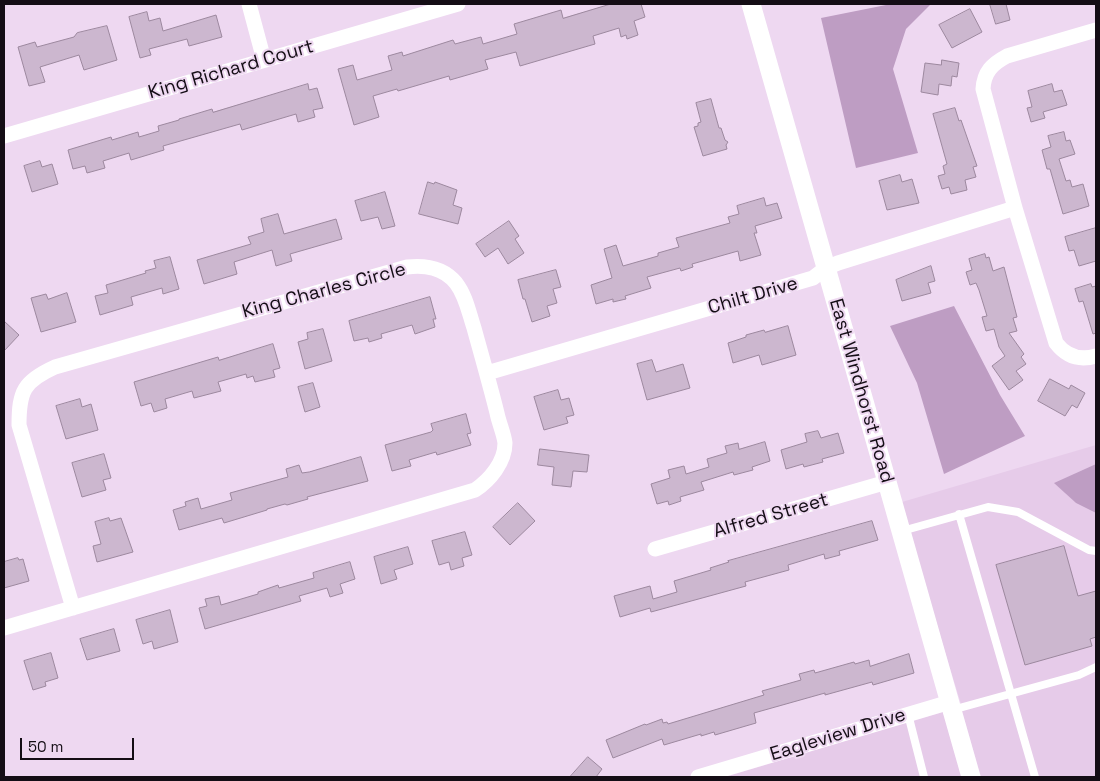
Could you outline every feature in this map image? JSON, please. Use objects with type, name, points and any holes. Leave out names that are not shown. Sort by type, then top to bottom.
[{"type":"street","points":[[249,4],[264,60]]},
{"type":"street","name":"King Richard Court","points":[[4,136],[458,4]]},
{"type":"street","name":"East Windhorst Road","points":[[751,4],[971,777]]},
{"type":"street","points":[[1096,30],[1006,56],[992,65],[984,78],[983,89],[1015,208],[1056,343],[1063,352],[1072,356],[1082,358],[1096,356]]},
{"type":"street","name":"Chilt Drive","points":[[487,373],[813,278],[826,268],[838,263],[1015,208]]},
{"type":"street","name":"King Charles Circle","points":[[4,628],[475,490],[486,483],[500,461],[505,444],[464,295],[455,282],[443,272],[424,265],[398,270],[55,367],[38,375],[26,387],[19,405],[18,425],[72,608]]},
{"type":"street","name":"Alfred Street","points":[[655,549],[887,482]]},
{"type":"street","name":"Eagleview Drive","points":[[698,777],[908,714],[951,706]]},
{"type":"lane","points":[[901,531],[988,507],[1018,512],[1089,550],[1096,551]]},
{"type":"lane","points":[[959,514],[1036,777]]},
{"type":"lane","points":[[951,706],[1078,675],[1096,667]]},
{"type":"lane","points":[[908,714],[924,777]]},
{"type":"shaded area","points":[[891,4],[931,4],[906,29],[893,69],[918,153],[856,168],[821,18]]},
{"type":"shaded area","points":[[954,306],[1000,395],[1025,436],[944,474],[917,383],[890,326]]},
{"type":"shaded area","points":[[1096,445],[1096,464],[1055,483],[1076,503],[1096,513],[1096,777],[981,777],[902,502]]},
{"type":"shaded area","points":[[1096,464],[1096,513],[1076,503],[1054,483]]},
{"type":"shaded area","points":[[943,712],[962,777],[725,777]]},
{"type":"building","points":[[611,4],[641,4],[645,17],[634,21],[638,35],[627,39],[626,35],[621,37],[619,28],[593,36],[595,44],[520,66],[516,52],[485,60],[488,69],[450,80],[449,76],[398,91],[397,89],[373,96],[379,117],[354,125],[338,69],[353,65],[357,80],[392,70],[388,56],[402,52],[403,56],[453,40],[455,44],[481,37],[483,44],[517,34],[514,24],[561,10],[563,18]]},
{"type":"building","points":[[990,4],[1006,4],[1010,20],[996,24]]},
{"type":"building","points":[[970,9],[982,32],[952,48],[939,25]]},
{"type":"building","points":[[147,12],[149,21],[160,18],[163,31],[216,15],[222,37],[189,46],[187,39],[149,49],[151,55],[140,58],[129,17]]},
{"type":"building","points":[[107,26],[117,60],[84,70],[79,55],[40,67],[45,82],[29,86],[18,47],[35,42],[37,47],[74,37],[77,33]]},
{"type":"building","points":[[942,60],[959,63],[957,77],[952,76],[951,86],[939,84],[938,95],[921,92],[925,63],[941,65]]},
{"type":"building","points":[[308,84],[309,90],[317,88],[323,108],[313,110],[315,117],[298,122],[296,114],[242,130],[240,124],[163,146],[164,150],[131,160],[129,153],[103,161],[105,168],[87,173],[85,166],[73,169],[68,150],[111,137],[112,140],[138,132],[139,137],[159,131],[158,126],[179,119],[212,109],[213,112]]},
{"type":"building","points":[[1052,84],[1054,92],[1062,90],[1067,105],[1043,112],[1045,118],[1031,122],[1027,108],[1032,107],[1028,91]]},
{"type":"building","points":[[711,99],[719,128],[721,128],[725,140],[728,142],[726,145],[727,149],[703,156],[694,127],[698,126],[698,123],[701,122],[696,103]]},
{"type":"building","points":[[955,108],[977,166],[973,167],[976,177],[965,180],[967,190],[951,194],[949,187],[942,189],[938,176],[945,174],[943,166],[947,164],[933,114]]},
{"type":"building","points":[[1064,132],[1066,141],[1070,140],[1075,154],[1059,159],[1066,181],[1070,180],[1072,187],[1083,184],[1089,206],[1063,214],[1050,169],[1047,169],[1042,150],[1051,147],[1048,136]]},
{"type":"building","points":[[40,161],[42,167],[52,164],[58,184],[32,192],[24,166]]},
{"type":"building","points":[[900,175],[902,182],[912,179],[919,203],[887,210],[879,181]]},
{"type":"building","points":[[428,182],[434,184],[435,182],[457,190],[453,205],[462,208],[458,224],[419,214]]},
{"type":"building","points":[[385,192],[395,226],[382,229],[378,217],[361,221],[355,201]]},
{"type":"building","points":[[764,198],[766,206],[777,203],[782,218],[755,226],[757,233],[754,233],[761,255],[740,261],[738,251],[692,264],[693,267],[681,271],[680,268],[647,277],[651,288],[625,296],[626,299],[613,302],[613,299],[596,304],[591,285],[612,278],[604,249],[616,245],[623,266],[658,256],[658,253],[679,247],[676,238],[730,223],[728,217],[739,214],[737,206]]},
{"type":"building","points":[[278,214],[284,234],[336,219],[342,239],[290,254],[292,261],[276,266],[272,250],[234,262],[237,274],[204,284],[197,260],[251,244],[248,237],[264,232],[261,219]]},
{"type":"building","points":[[509,221],[519,236],[515,239],[524,253],[508,264],[498,248],[485,257],[476,244]]},
{"type":"building","points":[[1096,228],[1096,261],[1079,266],[1074,250],[1069,251],[1065,237]]},
{"type":"building","points":[[985,254],[986,258],[989,257],[993,271],[1004,267],[1017,317],[1013,318],[1017,331],[1009,333],[1024,354],[1021,357],[1026,364],[1016,371],[1023,380],[1009,390],[992,366],[1005,356],[999,347],[994,329],[986,331],[982,317],[987,316],[979,290],[976,283],[970,285],[966,272],[972,270],[969,259]]},
{"type":"building","points":[[170,257],[179,289],[163,294],[162,288],[131,297],[133,305],[100,315],[95,296],[108,293],[106,285],[146,273],[145,271],[156,268],[154,261]]},
{"type":"building","points":[[931,266],[935,281],[928,283],[931,293],[902,301],[896,280]]},
{"type":"building","points":[[556,270],[561,287],[553,289],[557,303],[547,306],[550,316],[532,322],[518,280]]},
{"type":"building","points":[[1091,284],[1092,287],[1096,286],[1096,333],[1093,334],[1083,301],[1079,302],[1075,289]]},
{"type":"building","points":[[67,293],[76,322],[41,332],[31,298],[46,294],[48,299]]},
{"type":"building","points":[[430,297],[436,319],[433,319],[435,327],[415,334],[412,325],[381,334],[382,338],[369,342],[368,338],[354,341],[349,321]]},
{"type":"building","points":[[4,321],[19,335],[4,351]]},
{"type":"building","points":[[788,326],[796,355],[762,365],[759,355],[733,363],[728,343],[746,337],[746,335]]},
{"type":"building","points":[[323,329],[332,361],[305,369],[298,342],[308,339],[307,333]]},
{"type":"building","points":[[273,344],[280,368],[273,370],[275,377],[255,382],[253,376],[247,378],[246,374],[218,382],[221,391],[194,398],[192,391],[165,399],[167,408],[154,412],[151,403],[141,406],[134,382],[218,357],[219,360]]},
{"type":"building","points":[[652,360],[656,372],[683,364],[690,388],[647,400],[637,364]]},
{"type":"building","points":[[1050,379],[1069,389],[1071,385],[1085,393],[1077,408],[1072,405],[1065,416],[1038,401]]},
{"type":"building","points":[[313,383],[320,407],[305,412],[298,387]]},
{"type":"building","points":[[558,390],[561,400],[569,398],[574,415],[566,417],[568,423],[544,430],[534,397]]},
{"type":"building","points":[[80,399],[82,407],[91,404],[98,430],[66,439],[56,406]]},
{"type":"building","points":[[466,414],[471,433],[467,434],[471,445],[437,455],[436,452],[409,460],[411,466],[392,471],[385,445],[431,432],[433,430],[431,424]]},
{"type":"building","points":[[818,431],[821,438],[838,433],[844,453],[822,459],[823,462],[804,467],[803,464],[786,469],[781,450],[807,442],[805,434]]},
{"type":"building","points":[[765,442],[770,461],[752,467],[753,470],[734,475],[733,472],[701,482],[704,490],[680,497],[681,501],[669,505],[668,501],[657,504],[651,484],[670,478],[668,470],[684,466],[686,474],[709,467],[707,459],[727,453],[725,446],[738,443],[739,449]]},
{"type":"building","points":[[540,449],[589,455],[587,472],[573,471],[571,487],[552,485],[554,467],[538,465]]},
{"type":"building","points":[[104,454],[111,478],[103,480],[106,490],[82,497],[72,463]]},
{"type":"building","points":[[361,457],[368,481],[307,497],[308,499],[267,509],[224,523],[222,518],[179,530],[173,510],[186,506],[185,502],[198,498],[201,509],[232,500],[230,493],[288,477],[286,469],[299,465],[302,473],[309,472]]},
{"type":"building","points":[[518,503],[535,521],[510,545],[493,527]]},
{"type":"building","points":[[109,518],[110,521],[121,518],[133,552],[97,562],[93,546],[101,544],[95,522]]},
{"type":"building","points":[[872,521],[878,540],[839,551],[840,555],[825,559],[824,554],[788,565],[789,570],[745,582],[746,586],[651,612],[650,608],[620,617],[614,596],[650,586],[653,599],[677,592],[674,581],[711,570],[710,568],[728,561]]},
{"type":"building","points":[[465,532],[472,555],[462,558],[464,566],[451,570],[449,562],[439,565],[432,541]]},
{"type":"building","points":[[1064,546],[1078,596],[1096,591],[1096,637],[1090,639],[1092,646],[1025,665],[996,565]]},
{"type":"building","points":[[408,547],[413,564],[394,570],[397,579],[381,584],[374,557]]},
{"type":"building","points":[[18,558],[19,560],[23,559],[29,581],[4,588],[4,562]]},
{"type":"building","points":[[350,562],[355,579],[340,584],[343,593],[330,597],[327,588],[299,596],[301,601],[205,629],[199,608],[207,606],[205,599],[219,596],[221,605],[258,594],[258,592],[278,585],[279,588],[314,578],[313,573]]},
{"type":"building","points":[[170,610],[178,642],[154,649],[152,641],[143,644],[136,620]]},
{"type":"building","points":[[114,629],[120,651],[87,660],[80,639]]},
{"type":"building","points":[[51,653],[58,678],[45,682],[46,686],[33,690],[24,661]]},
{"type":"building","points":[[909,654],[914,673],[873,685],[872,682],[825,695],[825,693],[754,713],[756,723],[715,735],[714,732],[701,736],[701,734],[664,745],[662,739],[613,758],[606,740],[662,719],[663,723],[667,722],[668,724],[764,695],[762,691],[801,680],[799,674],[814,670],[815,673],[854,662],[855,664],[869,660],[870,666]]},
{"type":"building","points":[[588,757],[602,769],[596,777],[570,777]]}]
